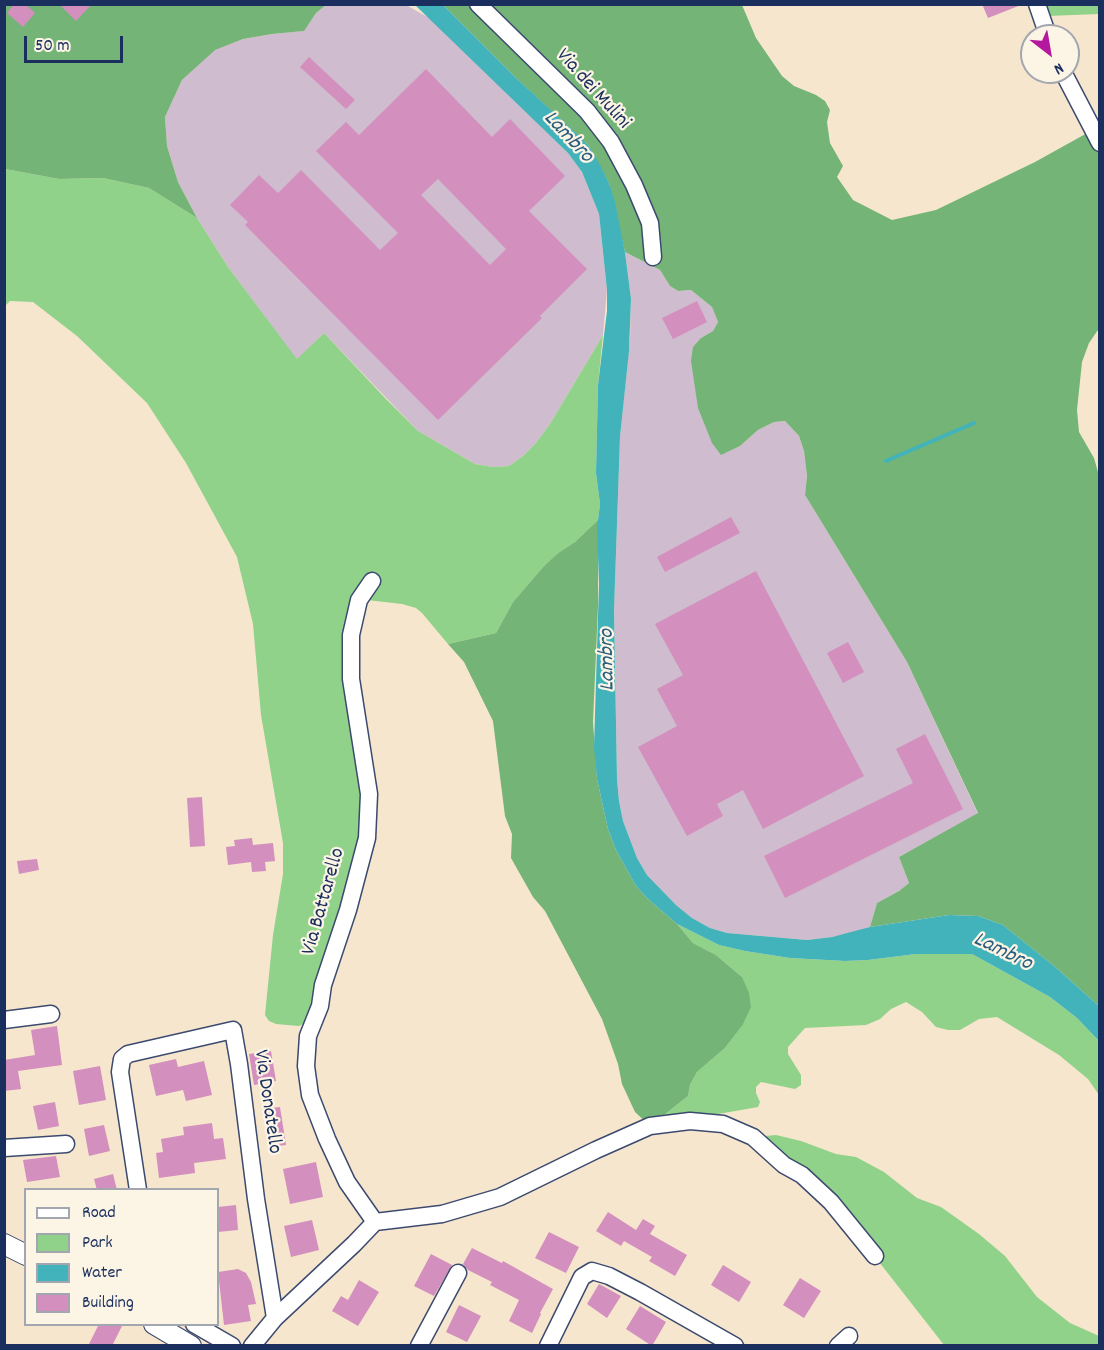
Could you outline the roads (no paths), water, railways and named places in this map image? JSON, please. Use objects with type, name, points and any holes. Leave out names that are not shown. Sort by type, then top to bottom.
[{"type":"street","name":"Via dei Mulini","points":[[478,4],[587,111],[611,142],[650,223],[653,257]]},
{"type":"street","points":[[1037,4],[1044,24]]},
{"type":"street","points":[[1069,84],[1100,143]]},
{"type":"street","name":"Via Battarello","points":[[372,581],[359,600],[351,636],[351,679],[369,794],[367,838],[348,910],[323,985],[320,1006],[308,1036],[306,1066],[310,1095],[327,1139],[347,1182],[375,1222]]},
{"type":"street","points":[[4,1020],[51,1014]]},
{"type":"street","name":"Via Donatello","points":[[138,1188],[120,1072],[122,1059],[128,1054],[232,1030],[276,1318]]},
{"type":"street","points":[[252,1346],[276,1318],[375,1222],[442,1214],[500,1197],[650,1126],[690,1121],[723,1124],[753,1137],[784,1165],[802,1175],[831,1202],[874,1256]]},
{"type":"street","points":[[4,1148],[66,1144]]},
{"type":"street","points":[[4,1244],[24,1254]]},
{"type":"street","points":[[548,1346],[582,1277],[592,1271],[609,1276],[735,1346]]},
{"type":"street","points":[[419,1346],[458,1273]]},
{"type":"street","points":[[157,1326],[191,1346]]},
{"type":"street","points":[[197,1326],[232,1346]]},
{"type":"water","name":"Lambro","points":[[415,5],[443,5],[515,77],[578,135],[589,146],[599,163],[615,202],[631,299],[629,351],[620,437],[614,611],[617,779],[623,821],[637,858],[647,875],[692,918],[710,928],[727,933],[807,940],[832,937],[870,927],[949,915],[978,916],[1003,925],[1099,1006],[1099,1041],[1077,1018],[1050,997],[972,954],[916,954],[845,961],[790,958],[745,951],[719,945],[677,924],[636,886],[616,850],[608,829],[597,779],[594,747],[599,584],[597,528],[600,504],[596,473],[598,385],[607,311],[599,214],[582,172],[568,153]]},
{"type":"waterway","points":[[886,461],[974,423]]}]
